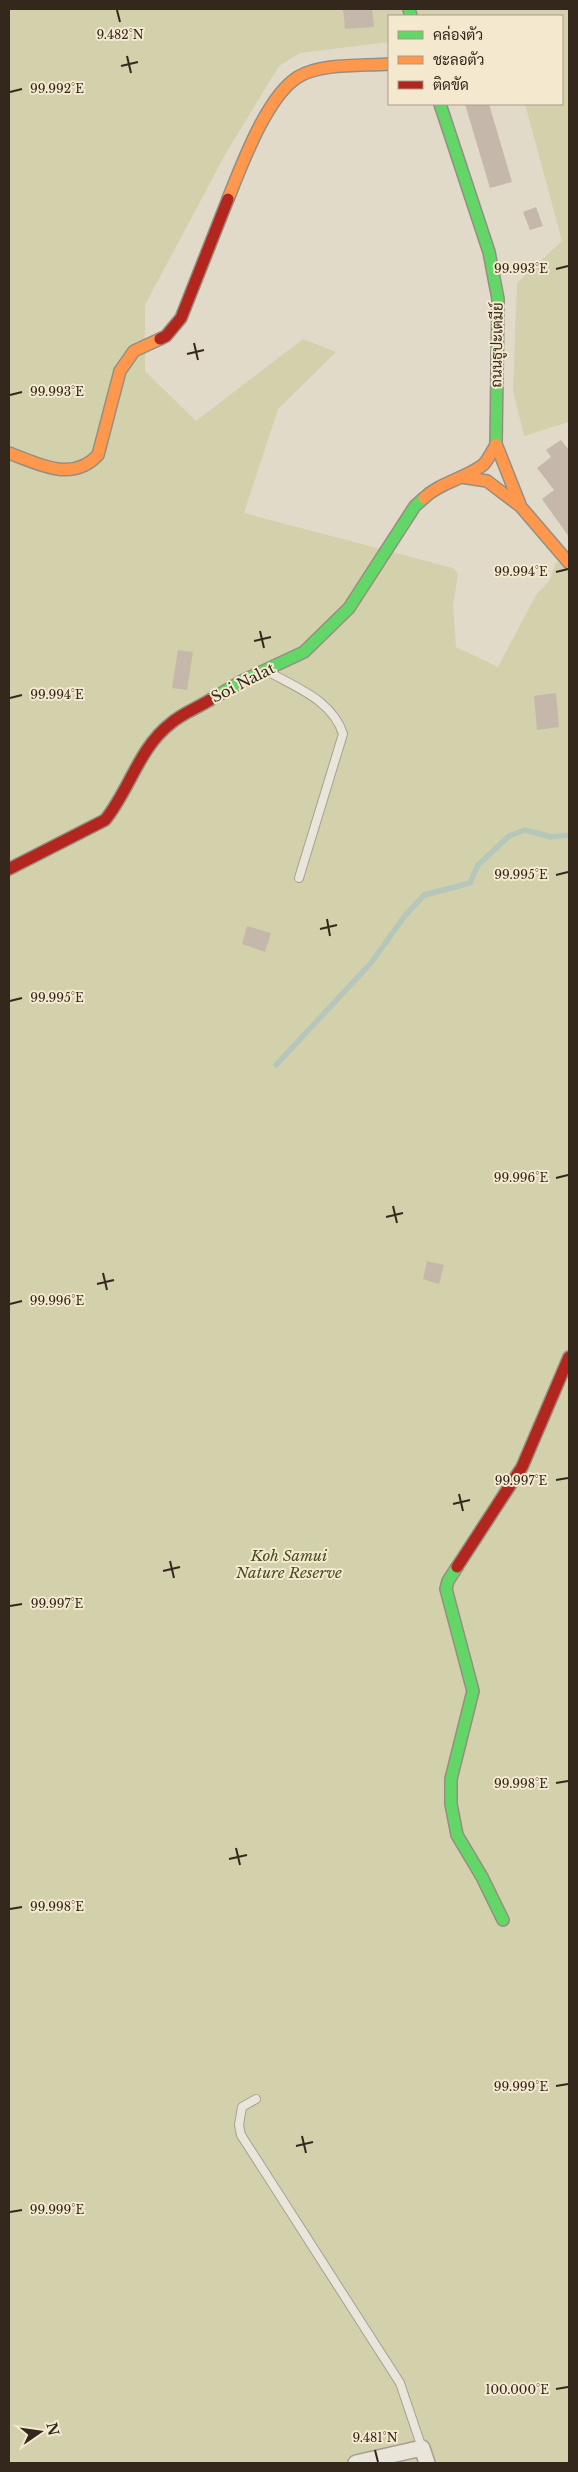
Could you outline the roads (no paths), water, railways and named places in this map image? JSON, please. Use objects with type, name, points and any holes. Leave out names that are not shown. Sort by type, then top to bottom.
[{"type":"street","points":[[9,453],[64,471],[79,471],[92,465],[98,456],[120,370],[134,350],[166,336],[181,318],[233,186],[271,104],[282,90],[299,76],[327,68],[388,64]]},
{"type":"street","name":"ถนนธูปะเตมีย์","points":[[440,105],[489,252],[498,299],[496,445],[521,507],[569,563]]},
{"type":"street","points":[[461,477],[484,464],[496,445]]},
{"type":"street","points":[[461,477],[487,481],[521,507]]},
{"type":"street","name":"Soi Nalat","points":[[9,869],[105,820],[116,807],[142,757],[169,724],[242,681],[268,671],[304,652],[349,608],[415,506],[434,488],[461,477]]},
{"type":"street","points":[[503,1920],[482,1876],[457,1835],[451,1804],[451,1779],[473,1691],[446,1589],[448,1581],[522,1467],[569,1357]]},
{"type":"street","points":[[356,2463],[422,2448],[427,2463]]},
{"type":"lane","points":[[268,671],[321,702],[339,720],[343,734],[299,878]]},
{"type":"lane","points":[[256,2100],[242,2107],[239,2125],[241,2136],[400,2383],[422,2448]]},
{"type":"waterway","points":[[276,1065],[371,963],[404,917],[424,895],[470,883],[478,865],[509,836],[525,830],[551,837],[569,835]]},
{"type":"park label","name":"Koh Samui Nature Reserve","points":[[289,1564]]}]
